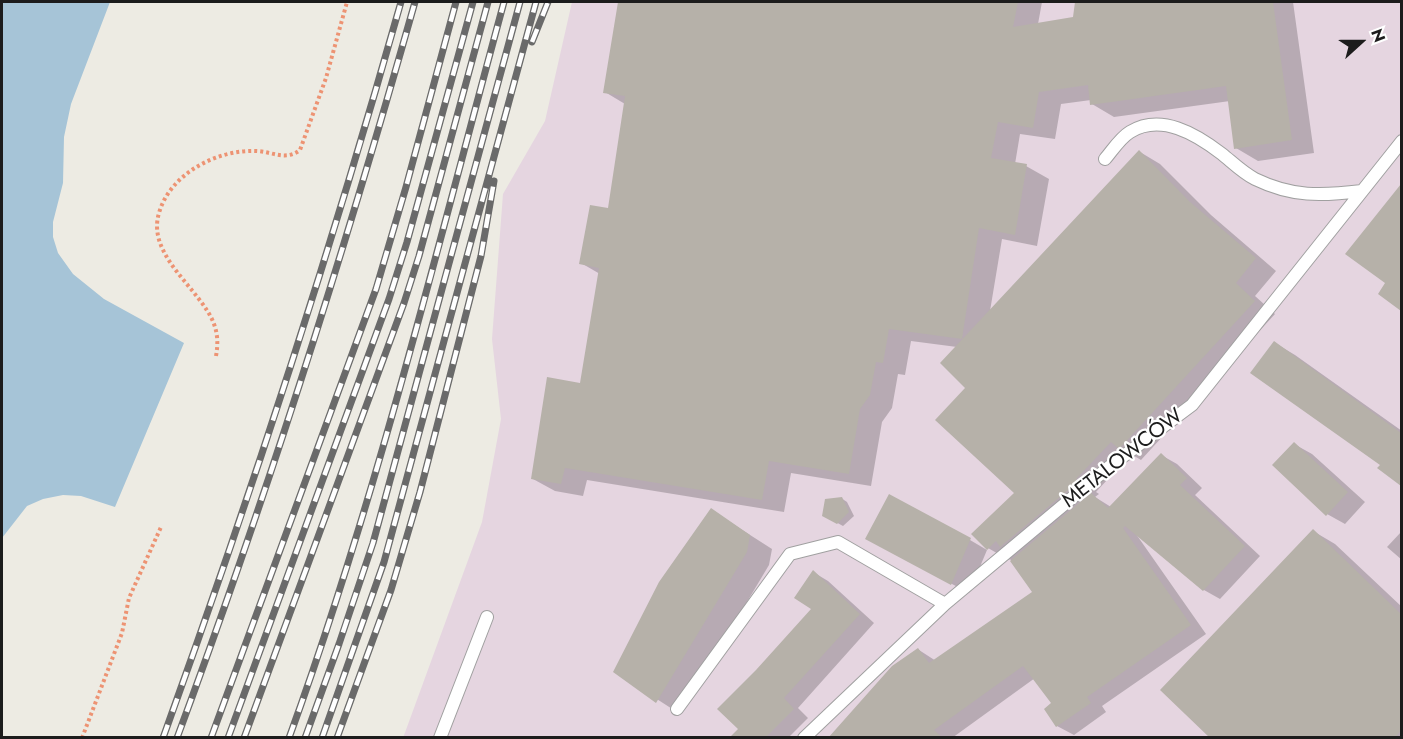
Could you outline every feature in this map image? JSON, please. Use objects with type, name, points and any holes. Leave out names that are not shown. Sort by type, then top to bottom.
[{"type":"lane","points":[[1104,159],[1128,133],[1149,124],[1176,127],[1201,138],[1252,178],[1291,193],[1332,195],[1362,191]]},
{"type":"lane","name":"METALOWCÓW","points":[[804,738],[945,604],[1109,467],[1192,405],[1401,141]]},
{"type":"lane","points":[[678,710],[789,554],[838,542],[945,604]]},
{"type":"lane","points":[[440,738],[487,617]]},
{"type":"path","points":[[216,356],[217,337],[214,322],[163,250],[157,236],[157,220],[161,205],[168,192],[180,179],[222,155],[239,151],[259,151],[287,156],[294,155],[300,150],[326,78],[347,2]]},
{"type":"path","points":[[82,738],[122,633],[129,598],[161,526]]},
{"type":"shaded area","points":[[572,2],[1401,2],[1401,737],[403,738],[482,522],[501,419],[492,339],[503,194],[545,121]]},
{"type":"water","points":[[2,2],[110,2],[71,104],[64,137],[63,183],[53,222],[53,237],[58,253],[73,274],[104,299],[184,343],[115,507],[81,496],[63,495],[43,499],[27,506],[2,538]]},
{"type":"building","points":[[618,2],[1018,2],[1013,27],[1073,17],[1075,2],[1273,2],[1292,140],[1234,149],[1226,86],[1090,105],[1088,85],[1039,92],[1033,128],[998,122],[991,158],[1027,164],[1015,235],[979,228],[962,339],[889,329],[883,363],[876,362],[870,395],[860,409],[849,474],[769,461],[762,500],[565,468],[561,484],[531,479],[547,377],[580,383],[599,268],[579,264],[590,205],[608,208],[625,96],[603,93]]},
{"type":"building","points":[[1139,150],[1190,202],[1256,258],[1236,283],[1255,301],[1119,449],[1111,442],[1076,479],[1079,481],[1000,547],[996,541],[987,550],[971,534],[1014,493],[935,420],[965,388],[940,363]]},
{"type":"building","points":[[1401,184],[1401,311],[1378,294],[1385,283],[1345,254]]},
{"type":"building","points":[[1274,341],[1401,433],[1401,486],[1377,468],[1380,465],[1250,373]]},
{"type":"building","points":[[1294,442],[1348,492],[1326,516],[1272,465]]},
{"type":"building","points":[[1161,453],[1187,478],[1180,485],[1245,546],[1203,591],[1125,526],[1123,528],[1191,625],[1087,697],[1091,703],[1056,727],[1044,709],[1051,703],[1023,666],[934,730],[943,738],[828,738],[892,666],[918,648],[929,663],[1032,592],[1010,561],[1091,493],[1108,508]]},
{"type":"building","points":[[889,494],[971,538],[951,585],[865,539]]},
{"type":"building","points":[[842,497],[849,512],[837,524],[822,516],[825,499]]},
{"type":"building","points":[[711,508],[750,535],[747,552],[656,703],[613,672],[659,582]]},
{"type":"building","points":[[1313,529],[1401,614],[1401,730],[1395,738],[1210,738],[1160,690]]},
{"type":"building","points":[[813,570],[860,614],[784,698],[794,709],[765,738],[729,738],[738,729],[717,709],[811,609],[794,598]]},
{"type":"railway","points":[[163,738],[289,372],[347,187],[401,2]]},
{"type":"railway","points":[[177,738],[304,372],[415,2]]},
{"type":"railway","points":[[211,738],[376,289],[456,2]]},
{"type":"railway","points":[[228,738],[389,299],[407,242],[473,2]]},
{"type":"railway","points":[[244,738],[404,303],[419,256],[488,2]]},
{"type":"railway","points":[[289,738],[321,647],[378,464],[504,2]]},
{"type":"railway","points":[[305,738],[373,543],[520,2]]},
{"type":"railway","points":[[322,738],[384,562],[536,2]]},
{"type":"railway","points":[[532,42],[548,2]]},
{"type":"railway","points":[[337,738],[391,590],[420,492],[481,256],[494,181]]}]
